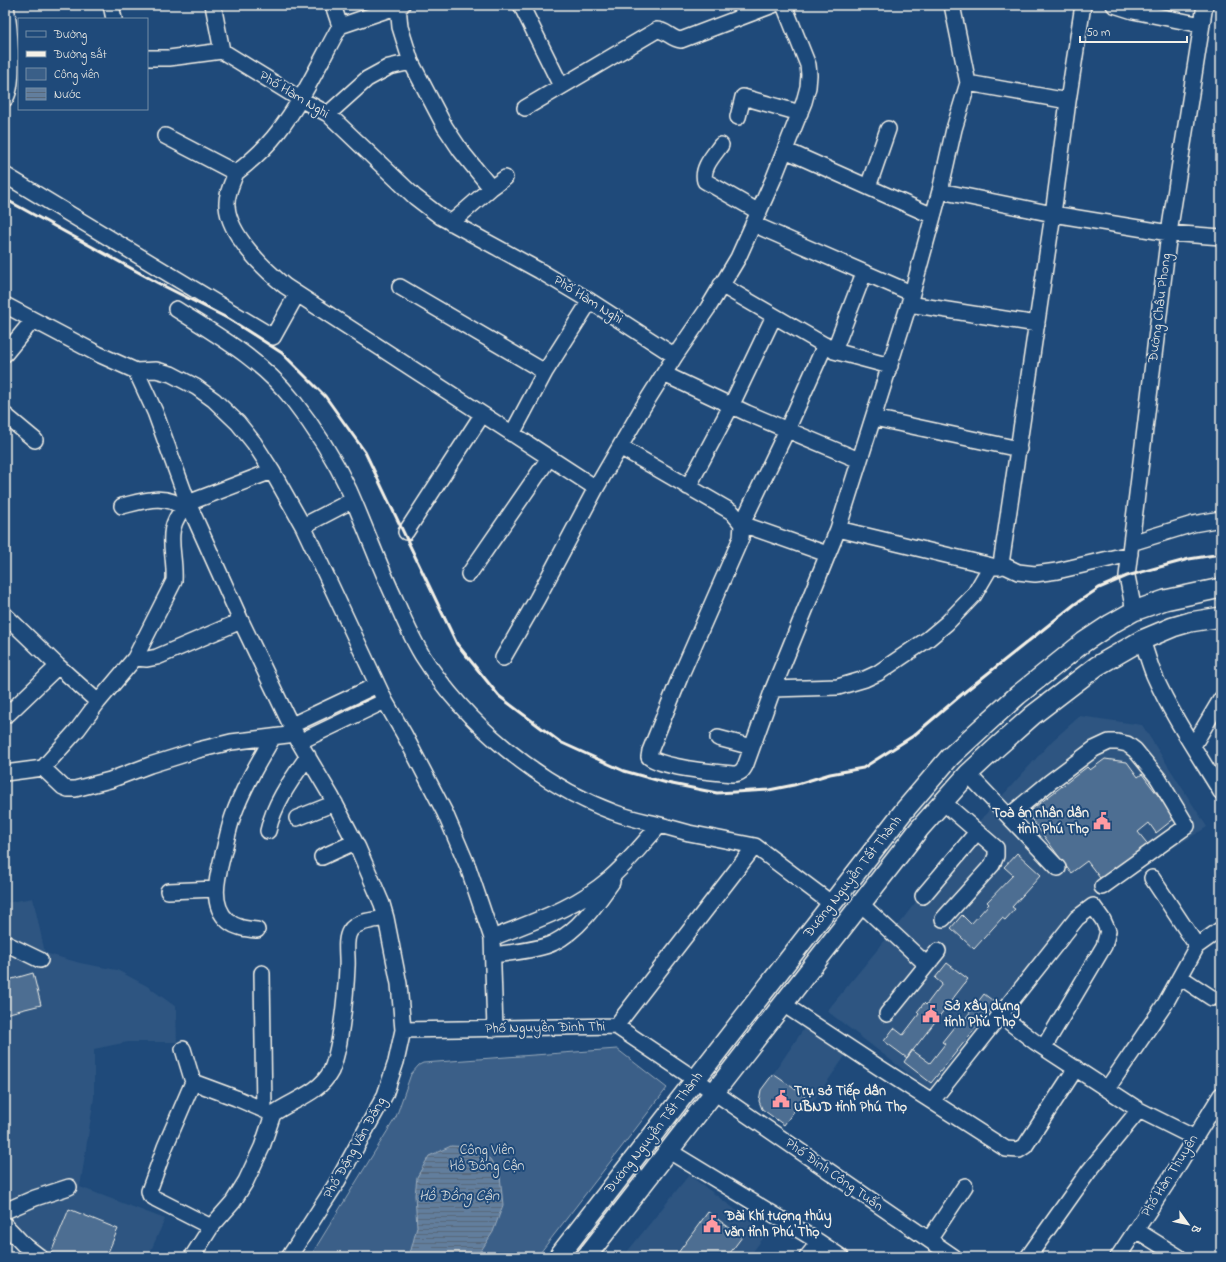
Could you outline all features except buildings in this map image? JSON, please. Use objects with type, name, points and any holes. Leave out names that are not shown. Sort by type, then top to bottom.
[{"type":"main road","name":"Đường Nguyễn Tất Thành","points":[[558,1257],[903,812],[950,757],[1018,695],[1084,642],[1111,624],[1134,611],[1170,598],[1221,588]]},
{"type":"main road","name":"Đường Nguyễn Tất Thành","points":[[586,1257],[920,828],[968,774],[1033,715],[1097,666],[1142,640],[1190,622],[1221,617]]},
{"type":"main road","points":[[903,812],[920,828]]},
{"type":"street","points":[[5,99],[9,92],[11,61],[9,24],[6,5]]},
{"type":"street","points":[[111,5],[114,18]]},
{"type":"street","points":[[148,58],[169,58],[222,52],[213,5]]},
{"type":"street","points":[[333,5],[340,26]]},
{"type":"street","points":[[520,5],[561,86]]},
{"type":"street","points":[[525,108],[656,30],[660,30],[672,38],[681,40],[773,5]]},
{"type":"street","points":[[503,658],[620,447],[675,356],[708,308],[738,258],[756,218],[800,113],[808,87],[808,65],[784,5]]},
{"type":"street","points":[[864,273],[829,348],[742,524],[741,538],[680,677],[650,750],[649,757],[659,762],[732,774],[738,774],[743,770],[773,689],[838,529],[910,299],[940,191],[954,129],[968,83],[952,5]]},
{"type":"street","points":[[773,689],[838,688],[878,673],[928,639],[947,623],[974,595],[996,565],[1019,449],[1083,5]]},
{"type":"street","points":[[1114,5],[1133,8],[1202,25]]},
{"type":"street","name":"Đường Châu Phong","points":[[1134,611],[1127,576],[1130,549],[1169,233],[1205,5]]},
{"type":"street","points":[[491,188],[461,151],[445,127],[411,62],[400,27],[400,6],[340,26],[300,99],[278,132],[263,149],[236,173],[230,186],[227,206],[232,223],[243,242],[259,263],[273,276],[297,294],[596,488]]},
{"type":"street","name":"Phố Hàm Nghi","points":[[222,52],[328,114],[415,197],[441,217],[590,300],[675,356]]},
{"type":"street","points":[[328,114],[367,79],[389,67],[411,62]]},
{"type":"street","points":[[968,83],[1068,101]]},
{"type":"street","points":[[738,117],[744,96],[800,113]]},
{"type":"street","points":[[868,187],[888,129]]},
{"type":"street","points":[[165,136],[236,173]]},
{"type":"street","points":[[721,145],[705,168],[705,181],[756,218],[864,273],[910,299],[1037,324]]},
{"type":"street","points":[[785,150],[933,216]]},
{"type":"street","points":[[5,175],[273,337],[297,294]]},
{"type":"street","points":[[451,223],[491,188],[505,178]]},
{"type":"street","points":[[940,191],[1053,214],[1169,233],[1221,237]]},
{"type":"street","points":[[721,285],[829,348],[890,366]]},
{"type":"street","points":[[400,287],[546,372]]},
{"type":"street","points":[[512,434],[546,372],[590,300]]},
{"type":"street","points":[[5,305],[98,354],[136,371],[156,370],[171,374],[196,387],[214,400],[238,423],[254,443],[272,471],[303,526],[377,685],[445,813],[468,867],[492,938],[495,1029]]},
{"type":"street","points":[[176,309],[239,349],[271,375],[292,399],[334,462],[353,500],[395,600],[422,654],[463,708],[508,751],[571,793],[613,812],[630,818],[689,833],[755,846],[832,904]]},
{"type":"street","points":[[688,487],[731,406],[774,316]]},
{"type":"street","points":[[5,354],[33,320]]},
{"type":"street","name":"Phố Đặng Văn Đăng","points":[[136,371],[158,419],[186,506],[280,703],[356,842],[382,904],[399,984],[403,1030],[393,1073],[380,1105],[336,1184],[289,1257]]},
{"type":"street","points":[[664,374],[731,406],[860,460]]},
{"type":"street","points":[[406,532],[482,414]]},
{"type":"street","points":[[5,415],[35,440]]},
{"type":"street","points":[[874,418],[1019,449]]},
{"type":"street","points":[[620,447],[732,512],[742,524],[827,554]]},
{"type":"street","points":[[469,574],[549,458]]},
{"type":"street","points":[[5,773],[43,768],[78,729],[98,702],[135,658],[174,581],[171,541],[172,529],[175,520],[186,506],[272,471]]},
{"type":"street","points":[[122,506],[158,499],[171,500],[186,506]]},
{"type":"street","points":[[303,526],[353,500]]},
{"type":"street","points":[[838,529],[996,565],[1018,572],[1035,574],[1057,571],[1130,549],[1173,529],[1221,519]]},
{"type":"street","points":[[5,615],[98,702]]},
{"type":"street","points":[[135,658],[147,659],[158,657],[241,620]]},
{"type":"street","points":[[1142,640],[1151,668],[1159,684],[1193,746],[1221,792]]},
{"type":"street","points":[[8,714],[58,666]]},
{"type":"street","points":[[296,734],[377,685]]},
{"type":"street","points":[[1193,746],[1221,699]]},
{"type":"street","points":[[43,768],[63,786],[68,789],[75,789],[110,780],[150,764],[198,750],[231,742],[296,734],[385,701]]},
{"type":"street","points":[[257,930],[238,927],[228,922],[222,914],[218,903],[216,889],[228,831],[233,816],[252,772],[272,737]]},
{"type":"street","points":[[718,738],[752,747]]},
{"type":"street","points":[[1009,816],[1050,782],[1094,749],[1109,742],[1117,742],[1127,744],[1135,750],[1158,778],[1187,826],[1102,887]]},
{"type":"street","points":[[268,831],[270,820],[275,808],[308,756]]},
{"type":"street","points":[[968,774],[1058,868]]},
{"type":"street","points":[[943,802],[996,848],[996,856],[992,865],[943,919]]},
{"type":"street","points":[[297,818],[335,803]]},
{"type":"street","points":[[492,938],[560,911],[585,896],[609,879],[621,868],[660,825]]},
{"type":"street","points":[[923,896],[977,832]]},
{"type":"street","points":[[322,857],[356,842]]},
{"type":"street","points":[[616,1026],[755,846]]},
{"type":"street","points":[[492,956],[544,947],[552,944],[577,925],[594,907],[621,868]]},
{"type":"street","points":[[1152,878],[1197,946]]},
{"type":"street","points":[[168,891],[216,889]]},
{"type":"street","points":[[861,904],[926,964]]},
{"type":"street","points":[[932,1101],[999,1014],[1077,918],[1093,906],[1103,920],[1108,931],[1104,946],[1044,1047]]},
{"type":"street","points":[[193,1082],[268,1112],[281,1108],[312,1092],[324,1081],[335,1062],[344,1012],[349,932],[355,926],[364,922],[386,918]]},
{"type":"street","points":[[1107,1089],[1165,1004],[1197,946],[1221,929]]},
{"type":"street","points":[[5,943],[40,960]]},
{"type":"street","points":[[887,1014],[938,951]]},
{"type":"street","points":[[192,1257],[211,1227],[233,1202],[246,1181],[262,1147],[268,1112],[262,973]]},
{"type":"street","points":[[1180,977],[1212,998]]},
{"type":"street","points":[[784,1004],[1006,1148],[1018,1150],[1025,1146],[1076,1068]]},
{"type":"street","points":[[999,1014],[1044,1047],[1138,1110],[1195,1138]]},
{"type":"street","name":"Phố Nguyễn Đình Thi","points":[[403,1030],[616,1026],[714,1092]]},
{"type":"street","points":[[182,1049],[193,1082],[165,1147],[149,1191],[150,1195],[156,1199],[211,1227]]},
{"type":"street","name":"Phố Đinh Công Tuấn","points":[[714,1092],[954,1257]]},
{"type":"street","name":"Phố Hàn Thuyên","points":[[1118,1257],[1195,1138],[1215,1117],[1221,1095]]},
{"type":"street","points":[[1028,1257],[1089,1171],[1138,1110]]},
{"type":"street","points":[[669,1151],[819,1242],[841,1257]]},
{"type":"street","points":[[929,1240],[965,1186]]},
{"type":"street","points":[[5,1211],[35,1198],[69,1187]]},
{"type":"street","points":[[5,1225],[23,1244],[40,1257]]},
{"type":"street","points":[[1136,1230],[1179,1257]]},
{"type":"street","points":[[807,1257],[819,1242]]},
{"type":"shaded area","points":[[1080,716],[1142,725],[1207,827],[1080,906],[931,1091],[827,1011],[905,916],[973,828],[1052,741]]},
{"type":"shaded area","points":[[33,898],[45,953],[80,963],[117,970],[147,986],[176,1007],[177,1042],[128,1042],[94,1049],[94,1098],[80,1187],[165,1219],[148,1257],[48,1257],[33,1245],[17,1226],[5,1220],[5,903]]},
{"type":"shaded area","points":[[807,1024],[848,1052],[813,1102],[773,1074]]},
{"type":"shaded area","points":[[689,1175],[767,1233],[749,1257],[623,1257]]},
{"type":"green space","name":"Công Viên Hồ Đồng Cận","points":[[617,1049],[667,1088],[537,1257],[310,1257],[396,1117],[411,1074],[419,1065],[423,1063]]},
{"type":"water","name":"Hồ Đồng Cận","points":[[451,1146],[472,1147],[490,1159],[500,1175],[503,1205],[493,1232],[477,1257],[404,1257],[411,1250],[417,1227],[415,1195],[417,1177],[429,1156]]},
{"type":"railway","points":[[5,199],[158,283],[229,319],[282,353],[325,396],[365,452],[457,644],[499,696],[560,742],[624,771],[667,783],[717,793],[769,790],[794,785],[830,774],[863,768],[913,736],[967,690],[1075,604],[1099,588],[1127,576],[1189,559],[1221,554]]},
{"type":"place","name":"Toà án nhân dân tỉnh Phú Thọ","points":[[1102,821]]},
{"type":"place","name":"Sở Xây dựng tỉnh Phú Thọ","points":[[931,1014]]},
{"type":"place","name":"Trụ sở Tiếp dân UBND tỉnh Phú Thọ","points":[[781,1099]]},
{"type":"place","name":"Đài Khí tượng thủy văn tỉnh Phú Thọ","points":[[712,1224]]}]
